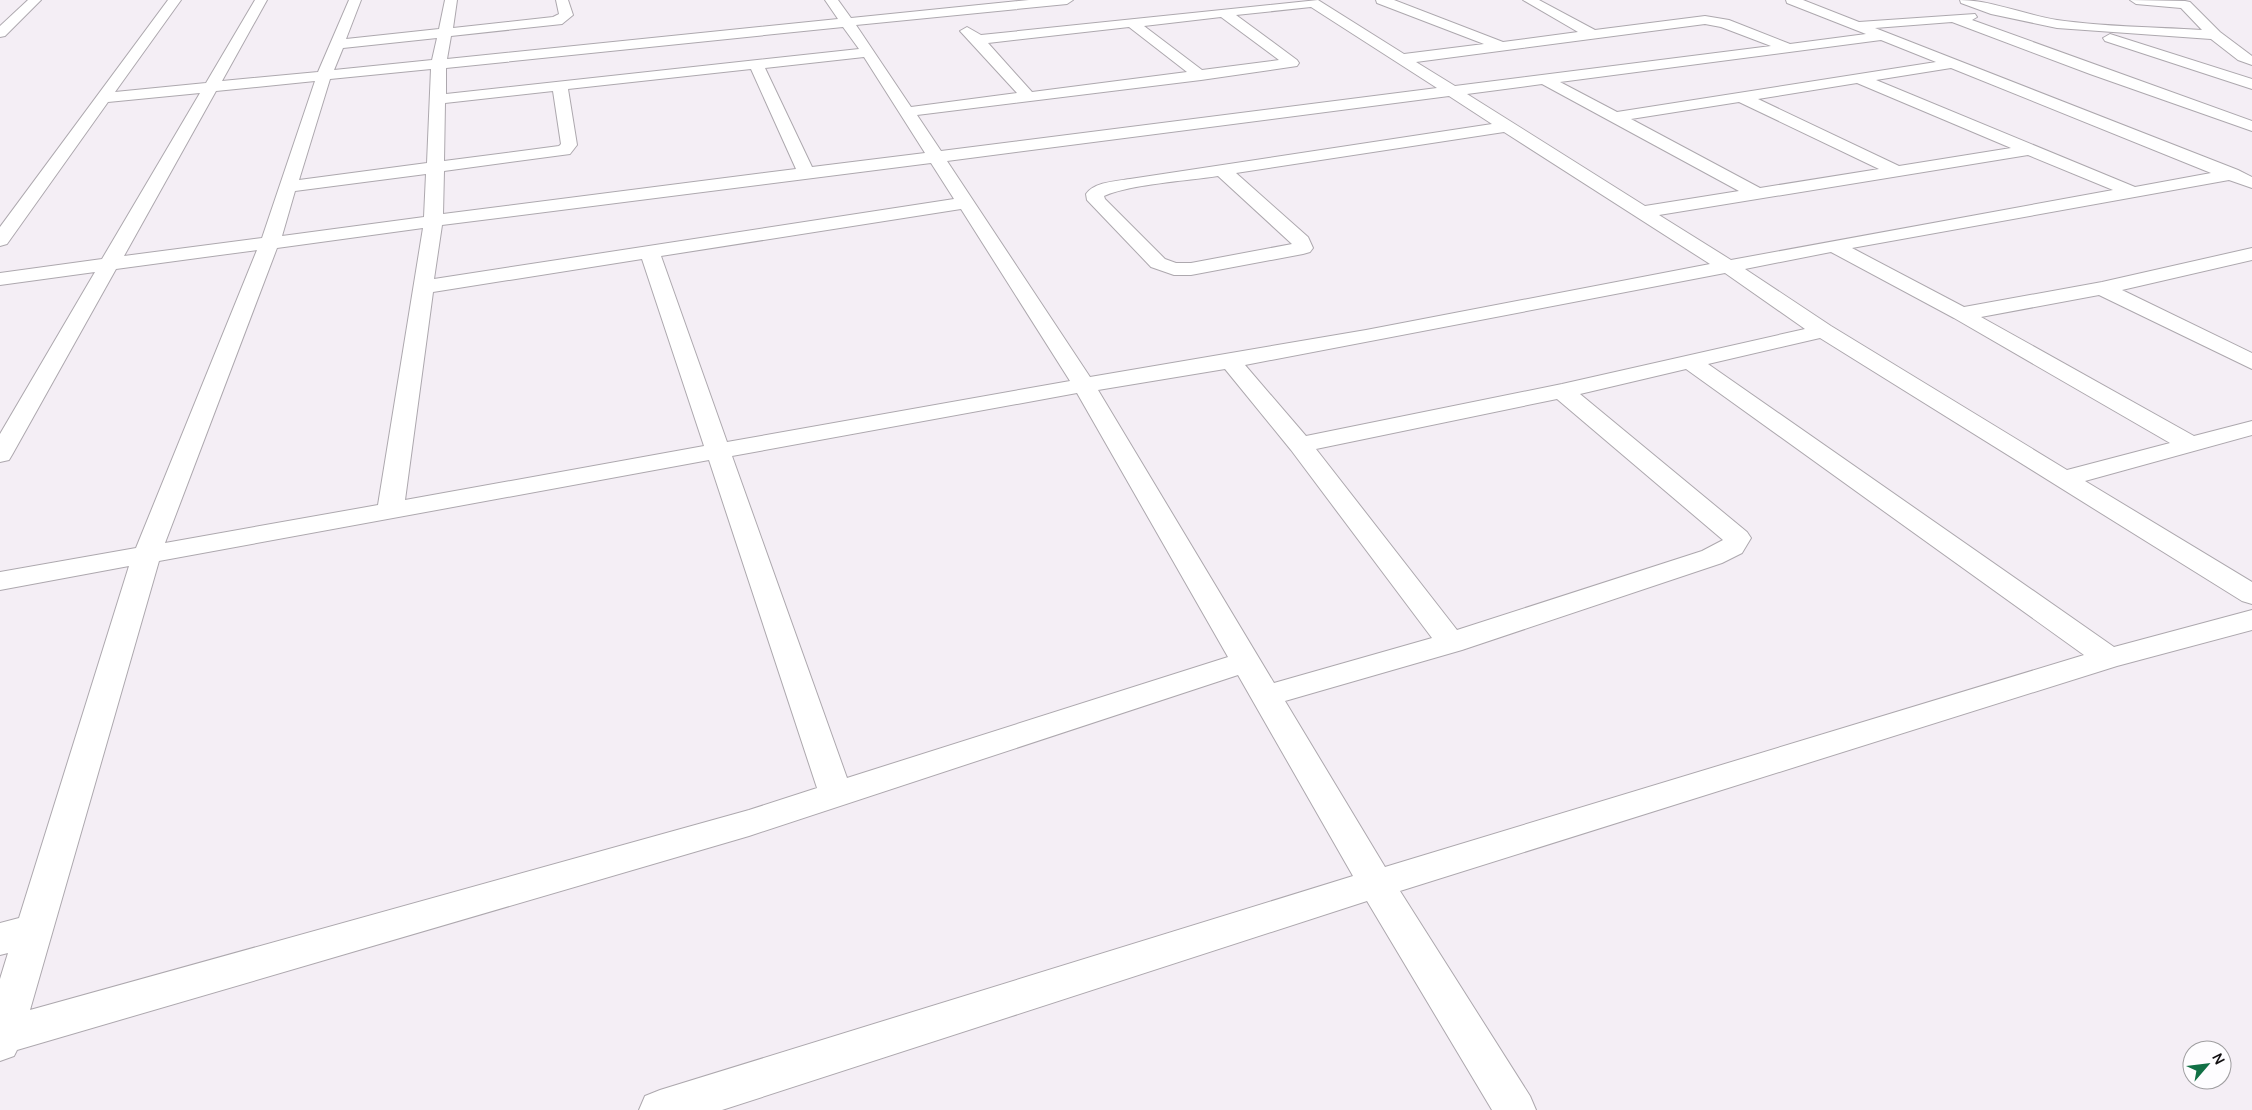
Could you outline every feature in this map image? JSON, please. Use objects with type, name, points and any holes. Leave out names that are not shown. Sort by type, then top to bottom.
[{"type":"street","points":[[0,33],[34,0]]},
{"type":"street","points":[[0,240],[175,0]]},
{"type":"street","points":[[0,455],[261,0]]},
{"type":"street","points":[[355,0],[324,76],[270,242],[147,554],[17,934],[1,1039],[749,824],[1246,662]]},
{"type":"street","points":[[390,510],[433,221],[439,64],[446,33],[450,0]]},
{"type":"street","points":[[337,44],[557,21],[566,15],[562,0]]},
{"type":"street","points":[[831,0],[868,52],[1084,385],[1376,884],[1515,1110]]},
{"type":"street","points":[[932,0],[944,13],[978,40],[1029,98]]},
{"type":"street","points":[[104,98],[1067,0]]},
{"type":"street","points":[[1382,0],[1500,46]]},
{"type":"street","points":[[1529,0],[1592,34]]},
{"type":"street","points":[[1792,0],[2242,178]]},
{"type":"street","points":[[1966,0],[2011,14],[2071,25],[2215,35]]},
{"type":"street","points":[[2136,0],[2183,2],[2215,35],[2243,57],[2252,61]]},
{"type":"street","points":[[978,40],[1311,2],[1644,212],[1823,331],[2252,595]]},
{"type":"street","points":[[907,112],[1029,98],[1292,63],[1224,13]]},
{"type":"street","points":[[1857,26],[2011,14]]},
{"type":"street","points":[[1953,18],[2095,71],[2252,126]]},
{"type":"street","points":[[1402,59],[1712,20],[1788,48]]},
{"type":"street","points":[[1132,23],[1201,76]]},
{"type":"street","points":[[2071,25],[2252,84]]},
{"type":"street","points":[[0,279],[270,242],[1883,36]]},
{"type":"street","points":[[438,99],[868,52]]},
{"type":"street","points":[[756,64],[806,173]]},
{"type":"street","points":[[1614,117],[1952,64]]},
{"type":"street","points":[[1859,78],[2135,193]]},
{"type":"street","points":[[1544,79],[1758,194]]},
{"type":"street","points":[[288,187],[553,152],[568,148],[560,86]]},
{"type":"street","points":[[1741,97],[1897,171]]},
{"type":"street","points":[[1222,170],[1301,241],[1303,248],[1191,269],[1174,269],[1158,263],[1096,200],[1095,194],[1106,189],[1222,170],[1509,126]]},
{"type":"street","points":[[1644,212],[2028,150]]},
{"type":"street","points":[[0,580],[1084,385],[1231,362],[1730,268],[1834,246],[2135,193],[2242,178]]},
{"type":"street","points":[[423,287],[966,203]]},
{"type":"street","points":[[1834,246],[1961,314],[2190,444]]},
{"type":"street","points":[[649,251],[836,795]]},
{"type":"street","points":[[1961,314],[2102,288],[2252,254]]},
{"type":"street","points":[[2102,288],[2252,362]]},
{"type":"street","points":[[1300,445],[1562,391],[1823,331]]},
{"type":"street","points":[[1231,362],[1300,445],[1451,642]]},
{"type":"street","points":[[1690,362],[2109,658]]},
{"type":"street","points":[[1265,696],[1451,642],[1732,548],[1737,538],[1562,391]]},
{"type":"street","points":[[2064,479],[2252,428]]},
{"type":"street","points":[[660,1110],[1376,884],[2109,658],[2252,620]]}]
